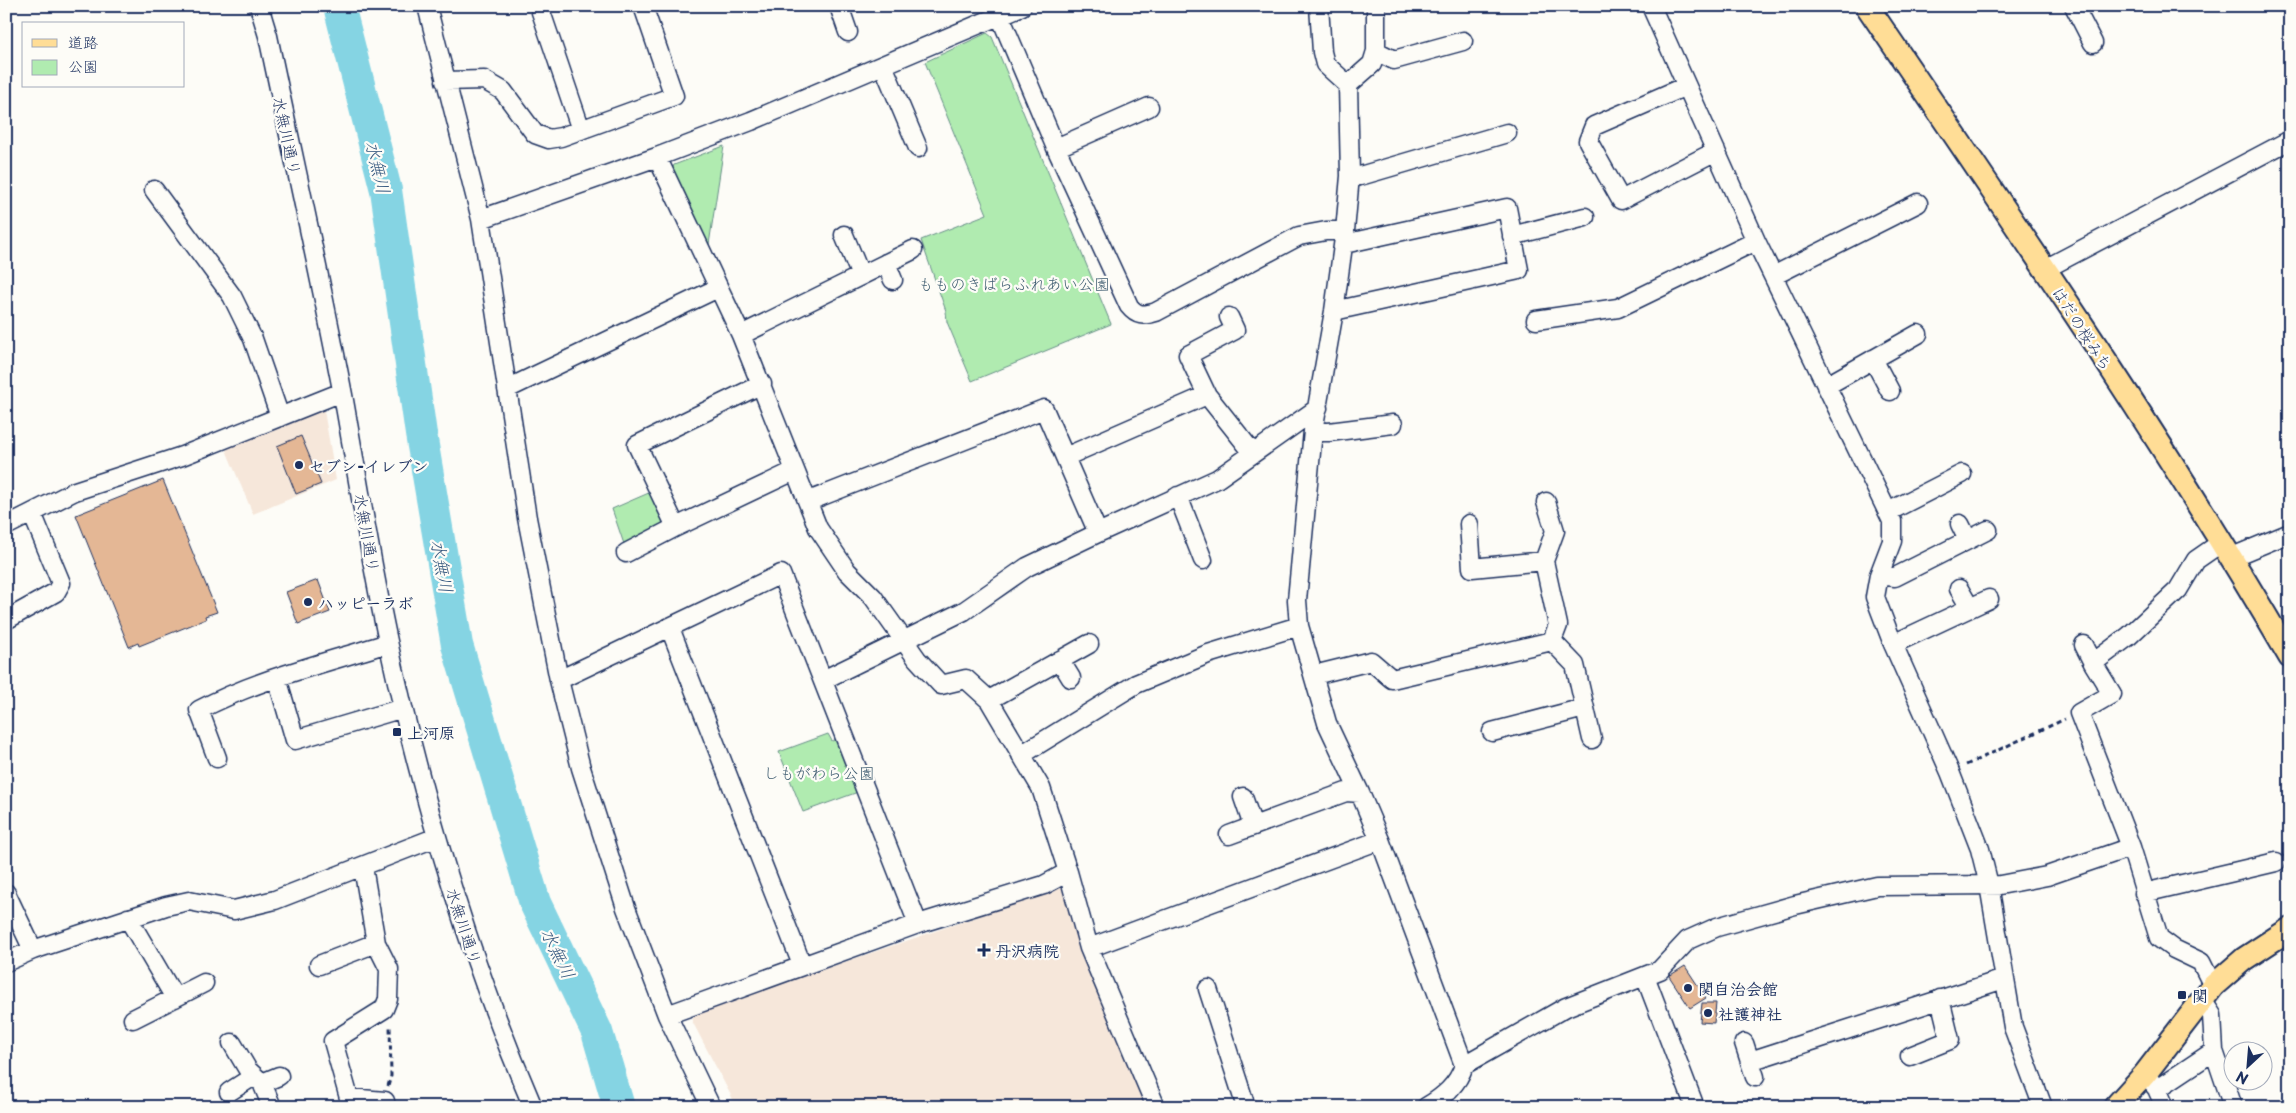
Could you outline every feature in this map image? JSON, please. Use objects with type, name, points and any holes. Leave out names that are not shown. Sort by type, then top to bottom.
[{"type":"main road","name":"はだの桜みち","points":[[1867,6],[2045,269],[2227,549],[2290,657]]},
{"type":"main road","points":[[2115,1107],[2151,1081],[2207,993],[2244,960],[2290,929]]},
{"type":"street","name":"水無川通り","points":[[259,6],[272,55],[342,392],[388,643],[403,708],[436,837],[467,936],[533,1107]]},
{"type":"street","points":[[427,6],[481,219],[527,518],[559,680],[581,768],[626,908],[667,1015],[711,1107]]},
{"type":"street","points":[[539,6],[581,130]]},
{"type":"street","points":[[445,81],[484,80],[503,91],[535,134],[549,139],[561,137],[674,96],[644,6]]},
{"type":"street","points":[[839,6],[848,32]]},
{"type":"street","points":[[481,219],[657,157],[751,121],[1022,6]]},
{"type":"street","points":[[1319,6],[1322,52],[1325,64],[1348,85],[1350,176],[1334,311],[1313,431],[1297,600],[1299,626],[1327,722],[1380,840],[1464,1065],[1461,1076],[1454,1084],[1441,1098],[1426,1107]]},
{"type":"street","points":[[1348,85],[1372,64],[1376,51],[1376,6]]},
{"type":"street","points":[[1651,6],[1756,241],[1892,521],[1892,541],[1879,575],[1876,597],[1893,644],[1950,772],[1980,849],[1989,885],[2013,1027],[2043,1107]]},
{"type":"street","points":[[2074,6],[2093,43]]},
{"type":"street","points":[[1000,16],[1056,148],[1128,306],[1135,313],[1144,316],[1156,312],[1298,236],[1344,237],[1507,208],[1519,270],[1334,311]]},
{"type":"street","points":[[1376,51],[1394,60],[1462,41]]},
{"type":"street","points":[[883,65],[918,148]]},
{"type":"street","points":[[1686,86],[1594,126],[1588,142],[1621,200],[1716,150]]},
{"type":"street","points":[[1056,148],[1149,107]]},
{"type":"street","points":[[1350,176],[1360,176],[1507,133]]},
{"type":"street","points":[[2045,269],[2289,142]]},
{"type":"street","points":[[657,157],[741,335],[762,384],[794,471],[809,501],[818,528],[847,570],[873,596],[917,659],[941,685],[966,679],[989,700],[1041,788],[1090,948],[1156,1107]]},
{"type":"street","points":[[154,190],[232,296],[253,338],[280,417]]},
{"type":"street","points":[[1773,276],[1918,203]]},
{"type":"street","points":[[1512,236],[1585,217]]},
{"type":"street","points":[[844,235],[861,276]]},
{"type":"street","points":[[1536,320],[1618,308],[1756,241]]},
{"type":"street","points":[[741,335],[913,250]]},
{"type":"street","points":[[886,263],[893,280]]},
{"type":"street","points":[[507,389],[718,288]]},
{"type":"street","points":[[1229,317],[1235,330],[1188,355],[1207,395],[1253,453]]},
{"type":"street","points":[[1826,386],[1918,334]]},
{"type":"street","points":[[1873,359],[1890,391]]},
{"type":"street","points":[[676,527],[637,445],[762,384]]},
{"type":"street","points":[[6,526],[75,491],[182,456],[342,392]]},
{"type":"street","points":[[1065,457],[1207,395]]},
{"type":"street","points":[[823,680],[964,611],[1027,567],[1217,479],[1318,408]]},
{"type":"street","points":[[809,501],[1044,409],[1098,533]]},
{"type":"street","points":[[1313,431],[1329,432],[1393,424]]},
{"type":"street","points":[[626,554],[676,527],[794,471]]},
{"type":"street","points":[[1888,512],[1962,474]]},
{"type":"street","points":[[1178,496],[1203,560]]},
{"type":"street","points":[[1546,502],[1554,531],[1544,561],[1558,625],[1552,640]]},
{"type":"street","points":[[6,620],[56,592],[61,583],[32,513]]},
{"type":"street","points":[[1469,524],[1472,568],[1544,561]]},
{"type":"street","points":[[1960,524],[1968,540]]},
{"type":"street","points":[[1879,575],[1895,577],[1988,530]]},
{"type":"street","points":[[2094,663],[2129,636],[2178,590],[2196,560],[2227,549],[2290,533]]},
{"type":"street","points":[[559,680],[781,574],[918,924]]},
{"type":"street","points":[[1959,589],[1970,608]]},
{"type":"street","points":[[1893,644],[1988,600]]},
{"type":"street","points":[[1021,755],[1136,684],[1208,654],[1299,626]]},
{"type":"street","points":[[670,628],[802,965]]},
{"type":"street","points":[[1314,675],[1372,661],[1392,679],[1552,640]]},
{"type":"street","points":[[1552,640],[1575,665],[1592,739]]},
{"type":"street","points":[[217,758],[199,710],[220,699],[277,678],[388,643]]},
{"type":"street","points":[[989,700],[1089,644]]},
{"type":"street","points":[[2084,645],[2112,694],[2079,713],[2131,847],[2159,938],[2174,949],[2201,962],[2212,1015],[2214,1051],[2233,1107]]},
{"type":"street","points":[[1060,660],[1071,678]]},
{"type":"street","points":[[277,678],[295,740],[403,708]]},
{"type":"street","points":[[1492,732],[1584,708]]},
{"type":"street","points":[[1229,835],[1346,792],[1360,793]]},
{"type":"street","points":[[1243,797],[1253,826]]},
{"type":"street","points":[[6,962],[33,950],[128,918],[189,901],[234,910],[274,900],[363,867],[436,837]]},
{"type":"street","points":[[1090,948],[1380,840]]},
{"type":"street","points":[[1464,1065],[1566,1008],[1660,970],[1688,940],[1717,927],[1795,905],[1877,886],[2000,885],[2047,876],[2131,847]]},
{"type":"street","points":[[2144,892],[2276,862]]},
{"type":"street","points":[[363,867],[376,943],[389,970],[388,999],[384,1009],[334,1041],[349,1102],[385,1104]]},
{"type":"street","points":[[667,1015],[918,924],[1044,885],[1068,872]]},
{"type":"street","points":[[6,893],[33,950]]},
{"type":"street","points":[[128,918],[175,998]]},
{"type":"street","points":[[318,965],[376,943]]},
{"type":"street","points":[[1646,976],[1695,1107]]},
{"type":"street","points":[[1744,1043],[1752,1069],[1822,1028],[1940,999],[2004,979]]},
{"type":"street","points":[[133,1019],[204,983]]},
{"type":"street","points":[[1208,989],[1246,1107]]},
{"type":"street","points":[[1910,1056],[1950,1040],[1940,999]]},
{"type":"street","points":[[232,1043],[258,1079],[272,1107]]},
{"type":"street","points":[[2165,1107],[2151,1081],[2214,1051]]},
{"type":"street","points":[[229,1092],[258,1079],[279,1076]]},
{"type":"path","points":[[1950,772],[2079,713]]},
{"type":"path","points":[[384,1009],[390,1014],[391,1076],[385,1104]]},
{"type":"shaded area","points":[[323,405],[336,480],[253,514],[226,450],[230,441]]},
{"type":"shaded area","name":"丹沢病院","points":[[1064,887],[1149,1107],[737,1107],[692,1021],[695,1013]]},
{"type":"green space","name":"もものきばらふれあい公園","points":[[987,33],[992,37],[1111,324],[972,381],[947,322],[946,311],[921,240],[987,214],[925,62]]},
{"type":"green space","points":[[724,146],[708,251],[671,172],[674,165]]},
{"type":"green space","points":[[651,492],[666,520],[662,529],[625,547],[612,509]]},
{"type":"green space","name":"しもがわら公園","points":[[828,734],[832,741],[837,739],[858,792],[803,812],[779,752]]},
{"type":"building","name":"セブン-イレブン","points":[[301,436],[321,484],[296,494],[277,446]]},
{"type":"building","points":[[163,480],[217,612],[205,616],[206,619],[139,646],[138,643],[129,647],[76,515]]},
{"type":"building","name":"ハッピーラボ","points":[[318,580],[330,612],[298,624],[286,592]]},
{"type":"building","name":"関自治会館","points":[[1685,966],[1706,998],[1690,1008],[1669,976]]},
{"type":"building","name":"社護神社","points":[[1702,1003],[1716,1003],[1714,1023],[1700,1022]]},
{"type":"waterway","name":"水無川","points":[[339,6],[386,190],[421,434],[457,645],[535,903],[597,1032],[619,1107]]},
{"type":"place","name":"セブン-イレブン","points":[[299,465]]},
{"type":"place","name":"ハッピーラボ","points":[[308,602]]},
{"type":"place","name":"上河原","points":[[397,732]]},
{"type":"place","name":"丹沢病院","points":[[984,950]]},
{"type":"place","name":"関自治会館","points":[[1688,988]]},
{"type":"place","name":"関","points":[[2182,995]]},
{"type":"place","name":"社護神社","points":[[1708,1013]]}]
